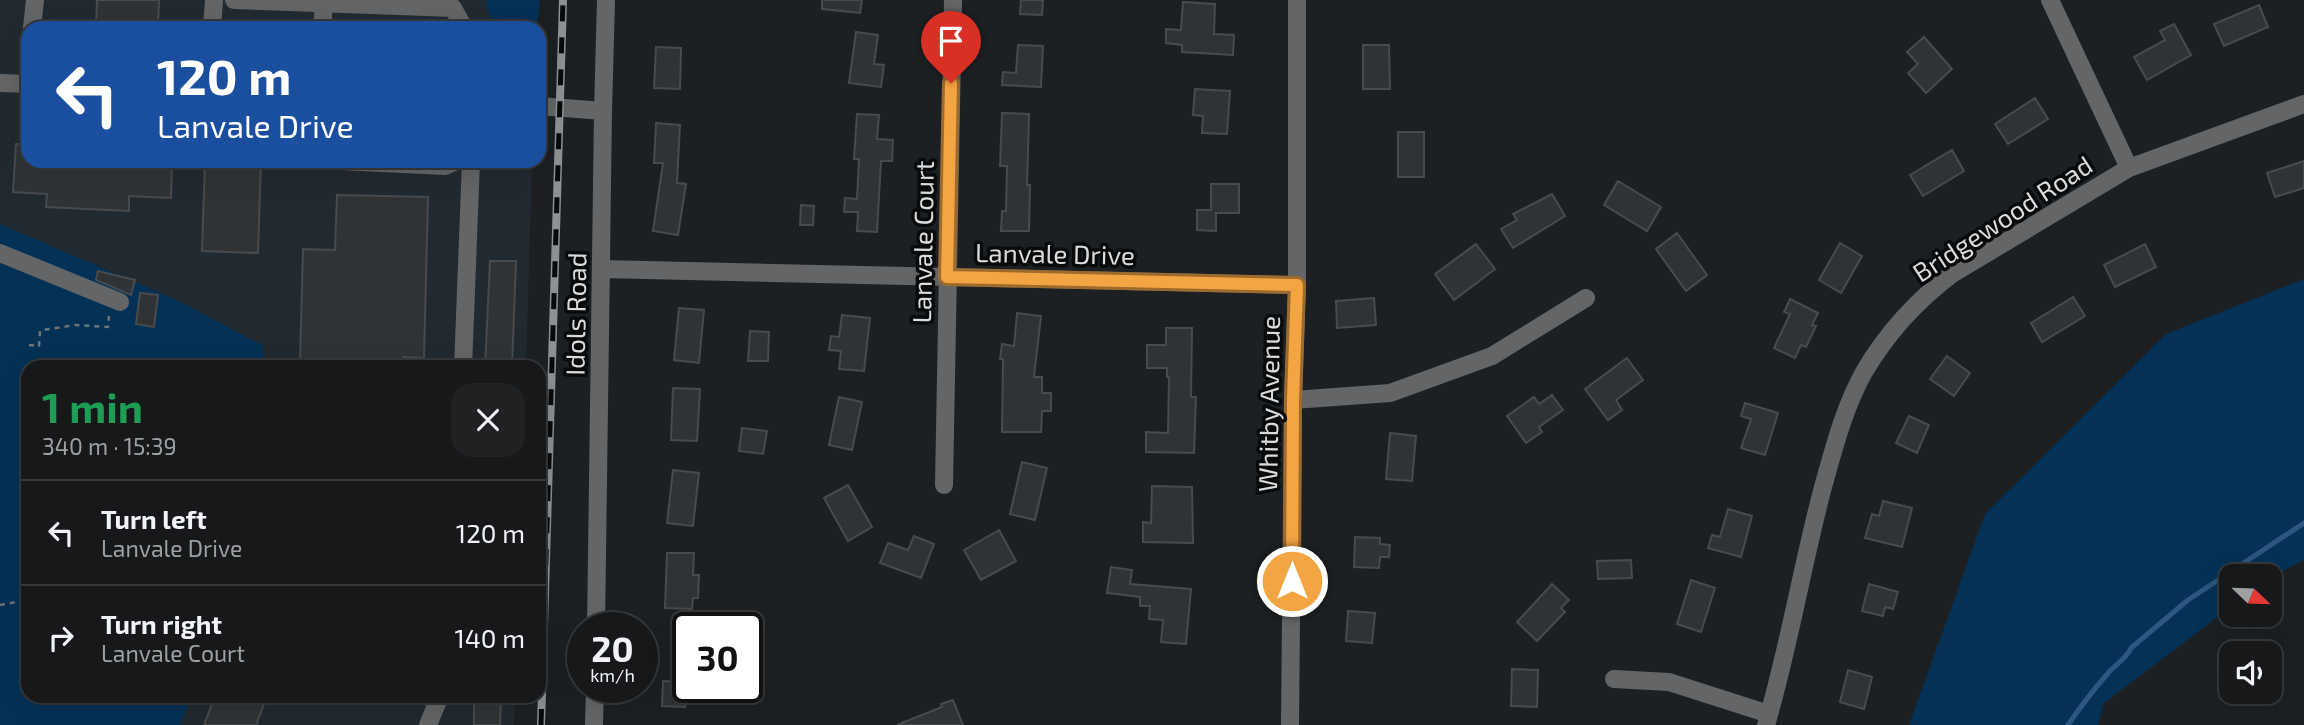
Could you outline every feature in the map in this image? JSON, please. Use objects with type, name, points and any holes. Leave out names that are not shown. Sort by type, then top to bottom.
[{"type":"street","points":[[33,21],[35,0]]},
{"type":"street","points":[[212,21],[214,0]]},
{"type":"street","points":[[234,0],[453,8],[460,21]]},
{"type":"street","name":"Idols Road","points":[[596,612],[606,0]]},
{"type":"street","name":"Lanvale Court","points":[[944,485],[953,0]]},
{"type":"street","name":"Whitby Avenue","points":[[1290,725],[1293,400],[1297,285],[1297,0]]},
{"type":"street","points":[[2050,0],[2129,168]]},
{"type":"street","points":[[323,21],[324,3]]},
{"type":"street","points":[[0,83],[21,84]]},
{"type":"street","name":"Bridgewood Road","points":[[1767,720],[1814,524],[1847,408],[1863,374],[1907,313],[1928,292],[1952,274],[2129,168],[2304,103]]},
{"type":"street","points":[[546,107],[603,111]]},
{"type":"street","points":[[463,360],[471,168]]},
{"type":"street","points":[[0,253],[116,300]]},
{"type":"street","name":"Lanvale Drive","points":[[602,270],[1297,285]]},
{"type":"street","points":[[1293,400],[1390,393],[1492,356],[1586,298]]},
{"type":"street","points":[[1614,679],[1669,682],[1767,720]]},
{"type":"street","points":[[428,725],[437,703]]},
{"type":"street","points":[[594,725],[595,703]]},
{"type":"path","points":[[29,345],[39,346],[40,331],[43,330],[75,326],[108,327],[116,300]]},
{"type":"path","points":[[0,605],[21,601]]},
{"type":"shaded area","points":[[0,0],[485,0],[492,21],[21,21],[21,168],[532,168],[526,360],[264,360],[263,346],[181,302],[0,224]]},
{"type":"shaded area","points":[[485,0],[540,0],[538,21],[492,21]]},
{"type":"shaded area","points":[[0,224],[181,302],[263,346],[264,360],[21,360],[21,703],[189,703],[180,725],[0,725]]},
{"type":"shaded area","points":[[2304,279],[2304,560],[2282,572],[2282,564],[2219,564],[2219,616],[2104,703],[2098,725],[1909,725],[1985,514],[2166,334]]},
{"type":"shaded area","points":[[189,703],[515,703],[514,725],[180,725]]},
{"type":"building","points":[[97,0],[159,0],[158,21],[96,21]]},
{"type":"building","points":[[822,0],[862,0],[860,13],[822,9]]},
{"type":"building","points":[[1021,0],[1043,0],[1042,15],[1020,14]]},
{"type":"building","points":[[1183,2],[1215,4],[1214,34],[1234,35],[1233,55],[1182,52],[1182,45],[1166,43],[1166,29],[1181,30]]},
{"type":"building","points":[[2259,5],[2268,27],[2224,46],[2214,24]]},
{"type":"building","points":[[2174,24],[2191,55],[2147,80],[2134,57],[2165,40],[2160,31]]},
{"type":"building","points":[[856,32],[878,35],[874,64],[884,65],[881,87],[849,83]]},
{"type":"building","points":[[1924,37],[1952,69],[1926,93],[1908,73],[1918,64],[1907,52]]},
{"type":"building","points":[[1018,45],[1043,46],[1041,87],[1002,85],[1003,72],[1016,73]]},
{"type":"building","points":[[1363,45],[1389,45],[1390,89],[1363,89]]},
{"type":"building","points":[[656,47],[681,48],[680,89],[654,88]]},
{"type":"building","points":[[1195,89],[1230,91],[1227,134],[1202,133],[1203,116],[1193,115]]},
{"type":"building","points":[[2035,98],[2048,119],[2008,144],[1995,124]]},
{"type":"building","points":[[1002,113],[1029,114],[1029,231],[1001,231],[1002,211],[1006,211],[1007,166],[1000,166]]},
{"type":"building","points":[[857,114],[879,115],[877,139],[893,140],[892,161],[881,161],[877,232],[857,231],[858,212],[844,212],[845,198],[857,199],[859,159],[854,159]]},
{"type":"building","points":[[656,123],[680,125],[677,183],[686,184],[678,235],[653,231],[663,163],[654,163]]},
{"type":"building","points":[[1398,132],[1424,132],[1424,177],[1398,177]]},
{"type":"building","points":[[16,144],[21,144],[21,168],[172,168],[171,198],[129,196],[129,211],[46,207],[47,194],[13,192]]},
{"type":"building","points":[[1952,150],[1964,171],[1923,196],[1910,175]]},
{"type":"building","points":[[2304,161],[2304,188],[2275,197],[2267,173]]},
{"type":"building","points":[[205,168],[261,168],[258,253],[202,251]]},
{"type":"building","points":[[1618,181],[1661,207],[1647,231],[1604,205]]},
{"type":"building","points":[[1211,184],[1239,184],[1239,213],[1216,213],[1216,231],[1197,230],[1197,210],[1211,210]]},
{"type":"building","points":[[1552,194],[1565,216],[1513,248],[1501,229],[1517,220],[1513,214]]},
{"type":"building","points":[[337,195],[428,197],[424,358],[300,360],[303,249],[335,250]]},
{"type":"building","points":[[801,205],[814,206],[813,225],[800,225]]},
{"type":"building","points":[[1677,233],[1707,275],[1686,291],[1656,249]]},
{"type":"building","points":[[1840,243],[1862,256],[1841,293],[1819,280]]},
{"type":"building","points":[[1476,244],[1495,269],[1454,300],[1435,274]]},
{"type":"building","points":[[2145,244],[2156,267],[2115,287],[2104,265]]},
{"type":"building","points":[[490,261],[516,261],[512,360],[485,360]]},
{"type":"building","points":[[98,271],[135,280],[131,295],[96,280]]},
{"type":"building","points":[[140,293],[158,295],[154,327],[136,324]]},
{"type":"building","points":[[2073,297],[2085,316],[2042,342],[2031,323]]},
{"type":"building","points":[[1374,298],[1376,325],[1337,328],[1336,301]]},
{"type":"building","points":[[1790,299],[1818,313],[1812,325],[1816,326],[1806,347],[1801,345],[1795,358],[1774,348],[1790,314],[1784,312]]},
{"type":"building","points":[[679,308],[704,310],[699,363],[674,360]]},
{"type":"building","points":[[1017,313],[1041,316],[1034,377],[1042,377],[1042,393],[1051,393],[1051,411],[1042,411],[1041,432],[1002,432],[1003,359],[1000,359],[1002,344],[1014,346]]},
{"type":"building","points":[[842,315],[870,318],[864,371],[839,369],[841,351],[829,350],[831,336],[839,337]]},
{"type":"building","points":[[1166,328],[1192,328],[1191,397],[1196,397],[1194,453],[1146,452],[1146,432],[1168,433],[1167,368],[1147,368],[1147,345],[1166,345]]},
{"type":"building","points":[[750,331],[769,332],[768,361],[748,361]]},
{"type":"building","points":[[1947,356],[1970,373],[1954,396],[1930,379]]},
{"type":"building","points":[[1627,358],[1643,380],[1616,400],[1622,410],[1608,420],[1585,389]]},
{"type":"building","points":[[673,388],[700,389],[697,441],[671,440]]},
{"type":"building","points":[[1552,395],[1563,410],[1539,427],[1542,432],[1526,443],[1507,416],[1534,397],[1539,404]]},
{"type":"building","points":[[839,397],[862,402],[852,450],[829,445]]},
{"type":"building","points":[[1745,403],[1778,413],[1765,455],[1741,448],[1751,419],[1741,416]]},
{"type":"building","points":[[1909,416],[1929,425],[1917,453],[1896,443]]},
{"type":"building","points":[[742,428],[767,431],[763,454],[739,451]]},
{"type":"building","points":[[1390,433],[1416,436],[1412,481],[1386,479]]},
{"type":"building","points":[[1022,462],[1047,468],[1035,520],[1010,514]]},
{"type":"building","points":[[673,470],[699,473],[693,526],[667,523]]},
{"type":"building","points":[[848,485],[872,527],[848,541],[824,498]]},
{"type":"building","points":[[1152,486],[1192,487],[1193,543],[1143,542],[1143,522],[1151,523]]},
{"type":"building","points":[[1883,501],[1912,508],[1902,547],[1865,538],[1872,514],[1879,516]]},
{"type":"building","points":[[1728,509],[1752,516],[1741,557],[1708,548],[1712,535],[1720,537]]},
{"type":"building","points":[[999,530],[1016,561],[981,580],[964,550]]},
{"type":"building","points":[[914,536],[934,544],[921,578],[880,563],[888,543],[908,550]]},
{"type":"building","points":[[1355,537],[1380,538],[1380,544],[1390,545],[1389,557],[1380,557],[1379,568],[1354,567]]},
{"type":"building","points":[[667,553],[694,553],[693,575],[699,575],[698,598],[693,598],[692,609],[665,608]]},
{"type":"building","points":[[1631,560],[1632,578],[1598,579],[1597,561]]},
{"type":"building","points":[[1111,567],[1132,570],[1130,584],[1191,589],[1186,644],[1161,642],[1163,620],[1149,619],[1150,606],[1140,606],[1140,597],[1107,593]]},
{"type":"building","points":[[1691,580],[1715,588],[1701,632],[1677,624]]},
{"type":"building","points":[[1552,584],[1569,600],[1561,608],[1565,612],[1537,641],[1517,622]]},
{"type":"building","points":[[1869,584],[1898,592],[1893,609],[1885,607],[1883,616],[1862,611]]},
{"type":"building","points":[[1348,611],[1375,613],[1372,643],[1346,641]]},
{"type":"building","points":[[1512,669],[1538,670],[1537,707],[1511,706]]},
{"type":"building","points":[[1848,670],[1872,677],[1864,709],[1840,702]]},
{"type":"building","points":[[663,681],[672,681],[672,703],[685,703],[685,707],[662,706]]},
{"type":"building","points":[[953,700],[963,725],[897,725],[942,707],[941,704]]},
{"type":"building","points":[[212,703],[264,703],[256,725],[204,725]]},
{"type":"building","points":[[474,703],[501,703],[500,725],[474,725]]},
{"type":"waterway","points":[[2068,725],[2098,685],[2131,648],[2188,600],[2304,523]]},
{"type":"railway","points":[[546,560],[563,0]]},
{"type":"railway","points":[[541,725],[542,703]]},
{"type":"route","points":[[951,83],[947,277],[1297,285],[1292,581]]}]
